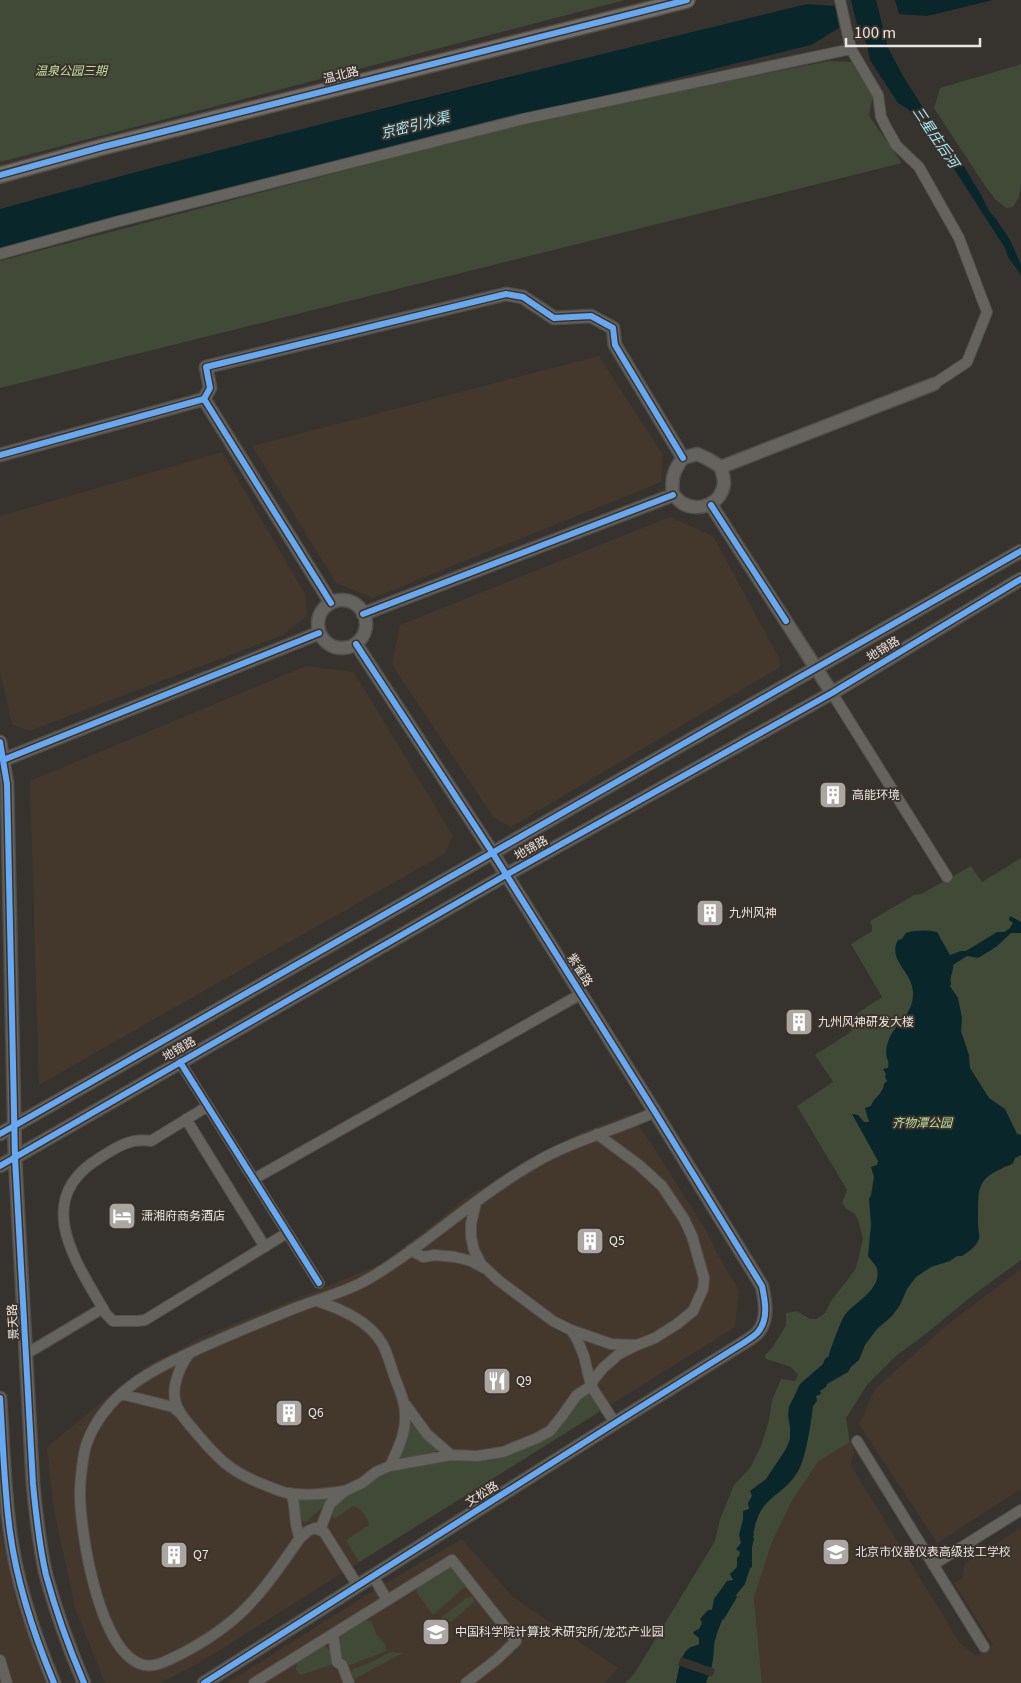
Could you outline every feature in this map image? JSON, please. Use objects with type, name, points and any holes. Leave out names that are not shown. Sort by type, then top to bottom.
[{"type":"main road","name":"温北路","points":[[0,175],[102,147],[687,0]]},
{"type":"street","points":[[721,467],[934,384],[967,362],[987,312],[959,238],[919,167],[896,146],[882,117],[878,95],[851,49],[840,0]]},
{"type":"street","points":[[0,254],[126,219],[523,120],[851,49]]},
{"type":"street","points":[[0,454],[204,399],[210,388],[206,367],[506,294],[523,297],[554,318],[591,316],[613,328],[615,345],[683,458]]},
{"type":"street","points":[[204,399],[331,603]]},
{"type":"street","points":[[697,454],[721,467],[724,482],[720,495],[711,504],[699,507],[683,503],[673,495],[672,484],[675,469],[683,458],[697,454]]},
{"type":"street","points":[[363,614],[673,495]]},
{"type":"street","points":[[711,504],[817,668],[947,876]]},
{"type":"street","name":"地锦路","points":[[0,1134],[1021,551]]},
{"type":"street","name":"地锦路","points":[[0,1166],[506,875],[832,693],[1021,579]]},
{"type":"street","points":[[346,601],[353,603],[363,614],[366,622],[365,630],[362,638],[356,644],[342,648],[335,647],[323,639],[319,633],[318,626],[321,612],[331,603],[346,601]]},
{"type":"street","points":[[3,760],[319,633]]},
{"type":"street","name":"紫雀路","points":[[356,644],[492,852],[762,1286],[766,1303],[765,1317]]},
{"type":"street","name":"景天路","points":[[0,742],[7,784],[15,1158],[33,1484],[46,1574],[57,1612],[84,1683]]},
{"type":"street","points":[[254,1179],[581,994]]},
{"type":"street","points":[[180,1062],[319,1283]]},
{"type":"street","points":[[208,1106],[151,1141],[130,1141],[109,1152],[80,1172],[70,1186],[64,1201],[62,1216],[66,1236],[72,1252],[103,1308],[113,1321],[145,1320],[287,1234]]},
{"type":"street","points":[[358,1586],[324,1532],[315,1528],[300,1538],[259,1594],[232,1622],[176,1656],[157,1664],[144,1665],[132,1659],[119,1645],[105,1621],[95,1592],[86,1547],[80,1492],[85,1450],[98,1420],[112,1402],[156,1368],[204,1345],[360,1283],[392,1265],[495,1188],[536,1162],[566,1146],[629,1124],[655,1112]]},
{"type":"street","points":[[186,1119],[266,1247]]},
{"type":"street","points":[[121,1394],[173,1407],[218,1458],[234,1471],[256,1482],[291,1493],[328,1494],[345,1490],[362,1483],[376,1472],[390,1466],[451,1455],[477,1456],[503,1452],[550,1431],[577,1395],[591,1386],[594,1379],[619,1354],[655,1338],[677,1324],[693,1311],[703,1289],[704,1278],[692,1236],[684,1219],[662,1186],[639,1165],[597,1134]]},
{"type":"street","points":[[476,1202],[471,1224],[471,1237],[474,1250],[481,1264],[513,1292],[571,1330],[611,1344],[637,1345]]},
{"type":"street","points":[[412,1250],[423,1257],[435,1255],[471,1261],[489,1271]]},
{"type":"street","points":[[317,1300],[357,1318],[371,1330],[383,1346],[404,1403],[406,1418],[399,1447],[390,1466]]},
{"type":"street","points":[[26,1354],[103,1308]]},
{"type":"street","name":"文松路","points":[[204,1683],[615,1422],[745,1342],[759,1331],[765,1317]]},
{"type":"street","points":[[571,1330],[584,1356],[591,1386],[615,1422]]},
{"type":"street","points":[[182,1415],[175,1401],[174,1389],[184,1360],[189,1353]]},
{"type":"street","points":[[0,1398],[10,1533],[31,1621],[54,1683]]},
{"type":"street","points":[[404,1403],[428,1434],[451,1455]]},
{"type":"street","points":[[857,1441],[984,1647]]},
{"type":"street","points":[[320,1530],[330,1504],[345,1490]]},
{"type":"street","points":[[291,1493],[295,1509],[296,1531],[300,1538]]},
{"type":"street","points":[[933,1564],[1021,1510]]},
{"type":"street","points":[[254,1683],[452,1560],[516,1641],[496,1660],[466,1683]]},
{"type":"street","points":[[373,1576],[387,1600]]},
{"type":"street","points":[[333,1634],[338,1662],[342,1665],[349,1683]]},
{"type":"street","points":[[0,1660],[7,1683]]},
{"type":"shaded area","points":[[599,356],[663,455],[661,482],[373,598],[336,583],[252,446]]},
{"type":"shaded area","points":[[222,452],[305,594],[307,616],[283,635],[29,731],[12,724],[0,671],[0,516]]},
{"type":"shaded area","points":[[670,517],[713,536],[779,658],[780,667],[511,827],[493,817],[392,665],[400,625]]},
{"type":"shaded area","points":[[306,666],[354,672],[453,836],[444,854],[39,1085],[30,781]]},
{"type":"shaded area","points":[[630,1114],[651,1143],[707,1232],[739,1290],[735,1327],[199,1663],[160,1683],[105,1683],[75,1608],[53,1505],[47,1447],[143,1368],[204,1336],[384,1263],[471,1194],[580,1133]]},
{"type":"shaded area","points":[[1021,1269],[1021,1489],[937,1543],[859,1424],[875,1389],[947,1325]]},
{"type":"shaded area","name":"北京市仪器仪表高级技工学校","points":[[850,1442],[855,1452],[850,1464],[960,1643],[976,1656],[993,1645],[954,1583],[962,1579],[965,1563],[1021,1528],[1021,1683],[762,1683],[754,1598],[772,1542],[793,1499],[819,1461]]},
{"type":"shaded area","points":[[0,1529],[17,1605],[45,1683],[0,1683]]},
{"type":"shaded area","name":"中国科学院计算技术研究所/龙芯产业园","points":[[462,1539],[513,1597],[618,1668],[605,1683],[227,1683],[379,1587]]},
{"type":"green space","name":"温泉公园三期","points":[[0,0],[625,0],[0,162]]},
{"type":"green space","points":[[829,61],[854,62],[873,94],[869,116],[902,163],[0,388],[0,261],[559,114]]},
{"type":"green space","points":[[1021,64],[1021,184],[1019,197],[1013,207],[1006,208],[996,200],[985,186],[934,108],[940,88]]},
{"type":"green space","name":"齐物潭公园","points":[[1021,858],[1021,1260],[897,1355],[867,1385],[846,1418],[850,1442],[819,1461],[793,1499],[772,1542],[754,1598],[762,1683],[625,1683],[634,1674],[715,1541],[720,1519],[734,1485],[750,1468],[761,1446],[769,1420],[772,1400],[781,1379],[795,1381],[798,1375],[791,1367],[766,1359],[765,1355],[772,1348],[786,1326],[786,1313],[797,1311],[810,1319],[816,1319],[825,1313],[831,1301],[855,1270],[859,1257],[863,1238],[854,1213],[846,1209],[842,1203],[847,1190],[797,1106],[833,1082],[815,1055],[852,1031],[846,1021],[882,997],[851,944],[872,931],[870,921],[914,895],[921,894],[971,866],[982,882]]},
{"type":"green space","points":[[588,1394],[598,1404],[599,1412],[359,1562],[346,1540],[369,1525],[364,1514],[353,1506],[334,1519],[332,1508],[344,1497],[385,1474],[415,1465],[447,1460],[493,1460],[525,1449],[553,1434],[579,1401]]},
{"type":"green space","points":[[414,1424],[438,1450],[432,1454],[404,1459],[399,1456],[403,1438],[407,1429]]},
{"type":"green space","points":[[326,1497],[326,1504],[307,1521],[302,1522],[298,1499]]},
{"type":"green space","points":[[451,1565],[465,1580],[466,1586],[433,1615],[417,1593],[417,1587]]},
{"type":"green space","points":[[472,1597],[475,1601],[433,1637],[431,1633],[437,1621],[466,1598]]},
{"type":"green space","points":[[365,1619],[372,1622],[376,1634],[385,1644],[386,1651],[350,1665],[343,1662],[336,1647],[336,1638]]},
{"type":"green space","points":[[322,1645],[329,1650],[333,1664],[301,1675],[296,1670],[297,1662]]},
{"type":"green space","points":[[390,1652],[403,1653],[354,1679],[353,1669]]},
{"type":"water","name":"三星庄后河","points":[[851,0],[876,0],[888,48],[932,122],[952,147],[989,211],[1010,240],[1021,265],[1021,275],[940,147],[923,130],[908,109],[898,103],[870,60],[867,45],[857,25]]},
{"type":"water","points":[[895,0],[993,0],[927,16],[899,14]]},
{"type":"water","name":"京密引水渠","points":[[807,4],[835,6],[839,28],[811,45],[503,121],[0,252],[0,209],[302,129]]},
{"type":"water","points":[[1010,916],[1021,922],[1021,933],[1011,933],[996,947],[978,958],[967,956],[953,965],[950,986],[958,998],[962,1018],[961,1031],[969,1055],[970,1068],[989,1098],[1005,1109],[1017,1134],[1021,1135],[1021,1155],[1015,1158],[1010,1165],[990,1175],[980,1187],[978,1242],[962,1256],[957,1256],[950,1261],[931,1267],[916,1277],[892,1316],[877,1329],[865,1345],[859,1360],[848,1372],[827,1384],[820,1391],[821,1394],[816,1396],[817,1401],[813,1406],[808,1441],[800,1467],[791,1481],[766,1504],[757,1519],[753,1532],[752,1567],[745,1584],[736,1595],[737,1597],[722,1620],[715,1641],[712,1665],[706,1683],[676,1683],[685,1652],[699,1644],[699,1638],[693,1632],[699,1629],[702,1623],[700,1619],[708,1610],[712,1610],[714,1599],[727,1581],[733,1580],[730,1574],[737,1567],[737,1558],[740,1552],[736,1549],[741,1543],[739,1535],[743,1511],[749,1509],[748,1503],[752,1496],[750,1491],[766,1479],[786,1449],[790,1439],[789,1407],[800,1384],[823,1364],[829,1356],[844,1316],[866,1295],[875,1283],[877,1269],[868,1256],[871,1224],[869,1199],[874,1177],[871,1167],[877,1165],[878,1161],[852,1114],[858,1115],[864,1122],[869,1122],[865,1108],[871,1106],[887,1081],[883,1069],[888,1068],[886,1048],[888,1041],[908,1012],[913,1000],[912,985],[896,954],[895,947],[898,940],[910,932],[937,932],[950,955],[966,951],[997,932],[1004,932],[1009,929],[1013,923],[1009,920]]},
{"type":"pier","points":[[681,1657],[715,1669],[712,1677],[678,1665]]},
{"type":"cycle path","points":[[0,175],[102,147],[687,0]]},
{"type":"cycle path","points":[[0,455],[204,399],[210,388],[206,367],[506,294],[523,297],[554,318],[591,316],[613,328],[615,345],[683,458]]},
{"type":"cycle path","points":[[204,399],[331,603]]},
{"type":"cycle path","points":[[363,614],[673,495]]},
{"type":"cycle path","points":[[711,505],[786,621]]},
{"type":"cycle path","points":[[0,1134],[1021,551]]},
{"type":"cycle path","points":[[0,1166],[506,875],[832,693],[1021,579]]},
{"type":"cycle path","points":[[3,760],[319,633]]},
{"type":"cycle path","points":[[204,1683],[745,1342],[758,1332],[765,1315],[762,1286],[492,852],[356,644]]},
{"type":"cycle path","points":[[0,742],[7,784],[15,1158],[33,1484],[46,1575],[63,1630],[84,1683]]},
{"type":"cycle path","points":[[180,1062],[319,1283]]},
{"type":"cycle path","points":[[0,1398],[6,1499],[13,1551],[27,1609],[54,1683]]},
{"type":"place","name":"高能环境","points":[[833,795]]},
{"type":"place","name":"九州风神","points":[[710,913]]},
{"type":"place","name":"九州风神研发大楼","points":[[799,1022]]},
{"type":"place","name":"潇湘府商务酒店","points":[[122,1216]]},
{"type":"place","name":"Q5","points":[[590,1241]]},
{"type":"place","name":"Q9","points":[[497,1381]]},
{"type":"place","name":"Q6","points":[[289,1413]]},
{"type":"place","name":"北京市仪器仪表高级技工学校","points":[[836,1552]]},
{"type":"place","name":"Q7","points":[[174,1555]]},
{"type":"place","name":"中国科学院计算技术研究所/龙芯产业园","points":[[436,1632]]}]
